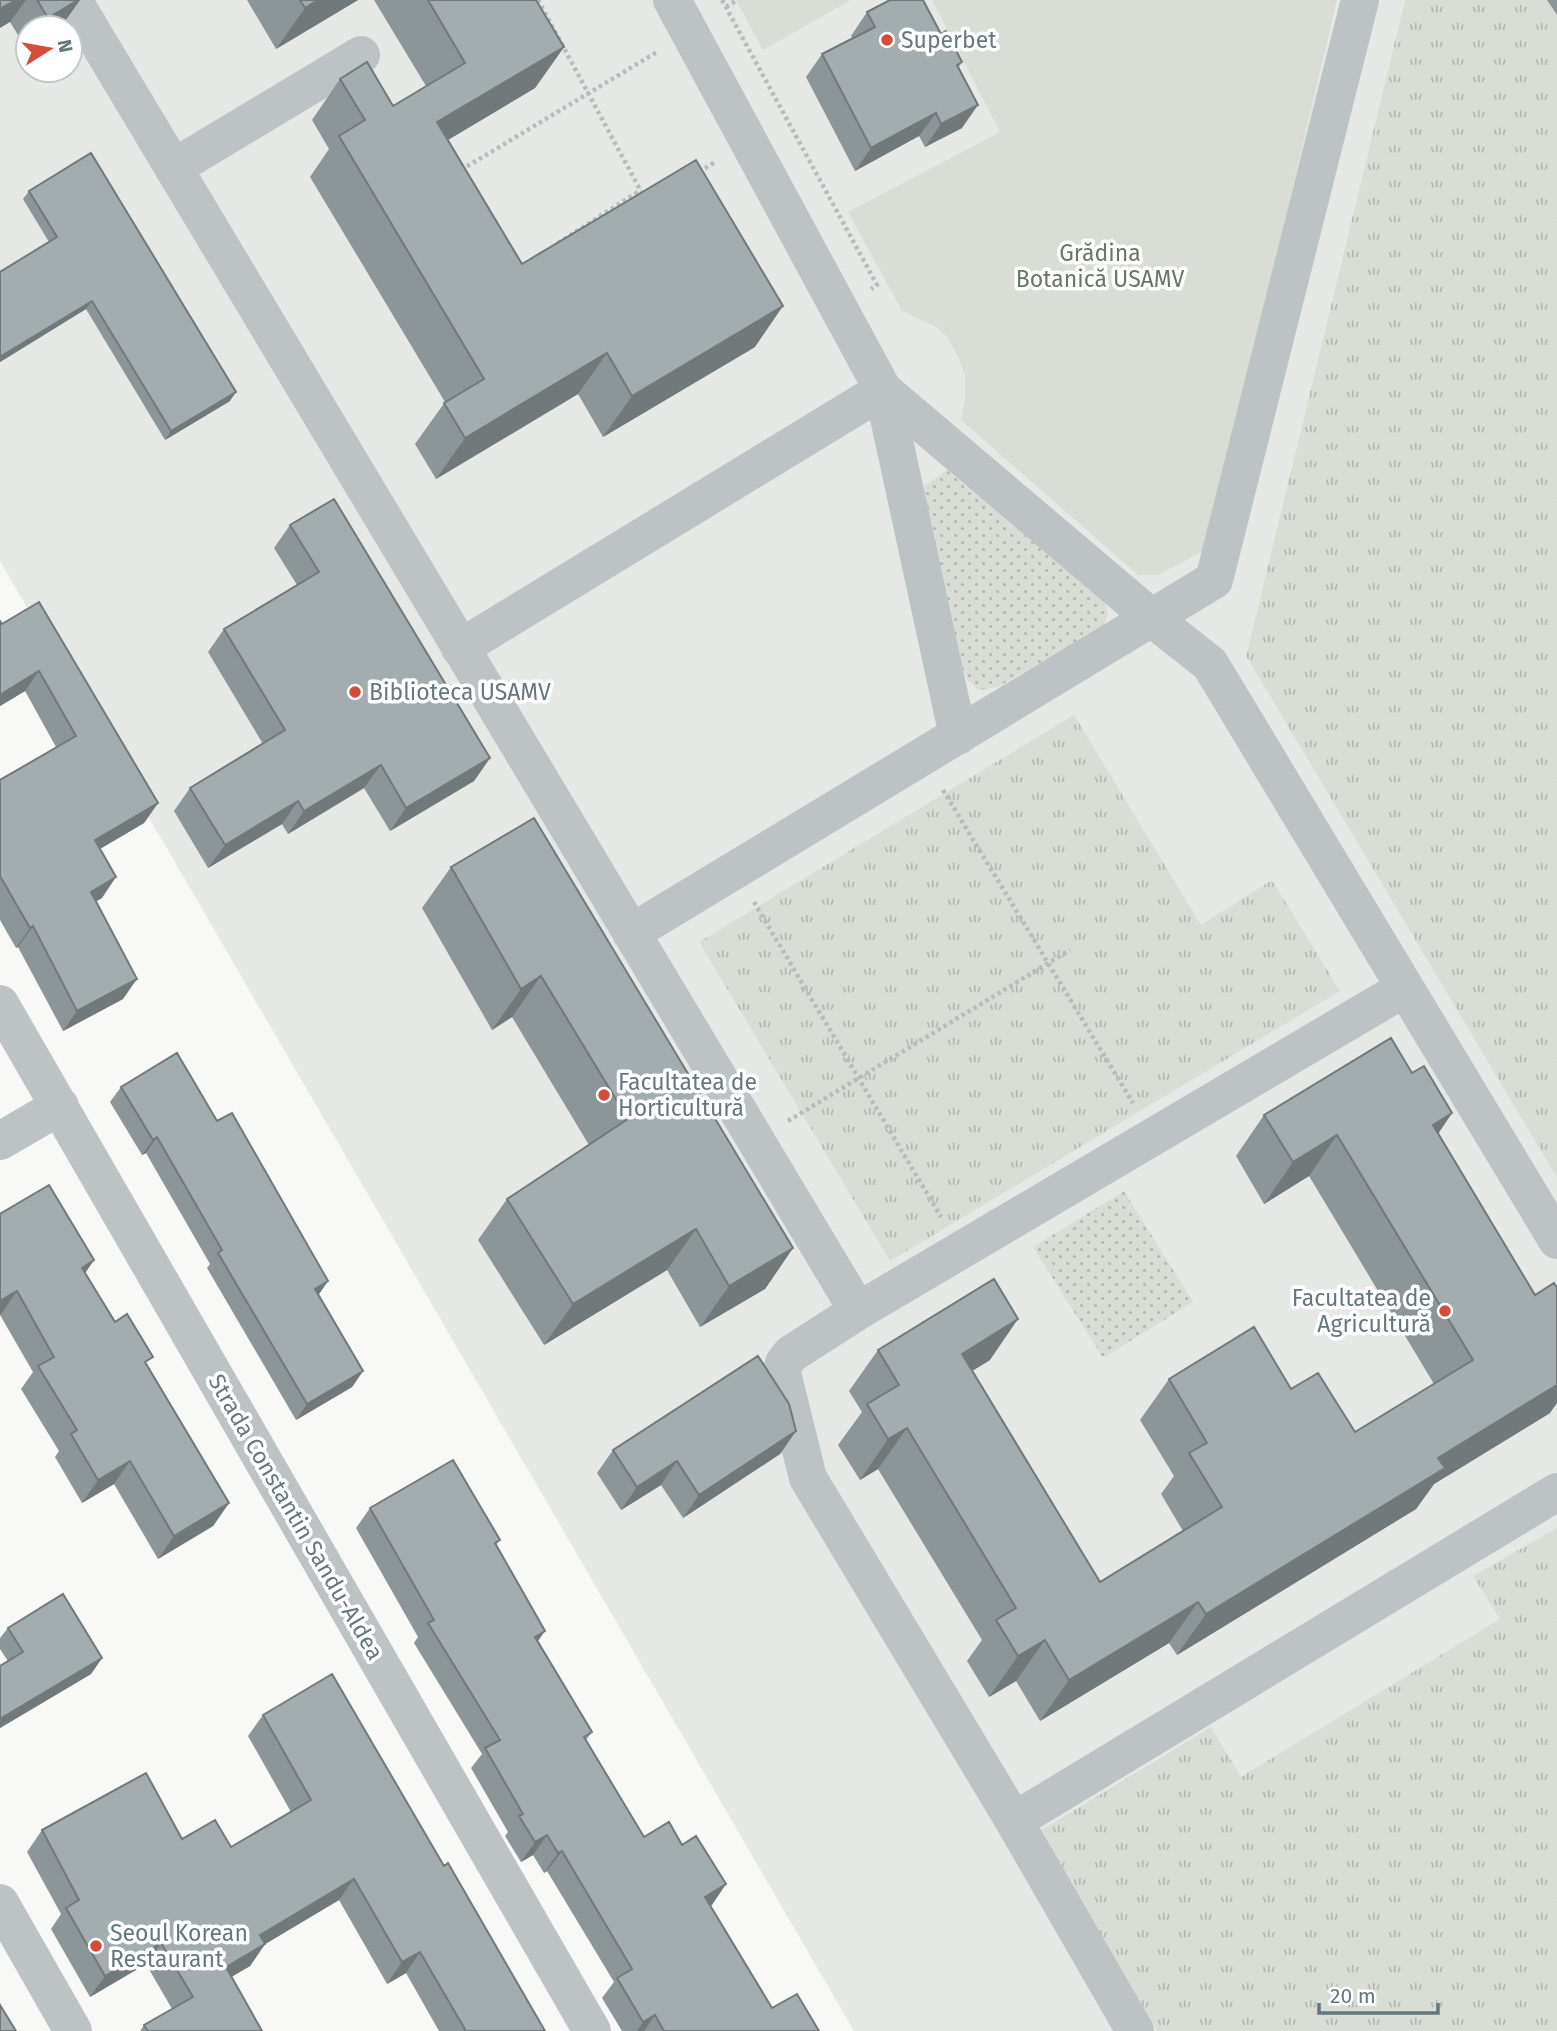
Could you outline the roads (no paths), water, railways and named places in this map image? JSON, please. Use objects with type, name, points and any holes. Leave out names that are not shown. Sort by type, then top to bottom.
[{"type":"street","points":[[73,0],[858,1311]]},
{"type":"street","points":[[631,933],[1214,580],[1360,0]]},
{"type":"street","points":[[681,16],[883,390],[958,736]]},
{"type":"street","points":[[173,168],[361,55]]},
{"type":"street","points":[[460,648],[883,390]]},
{"type":"street","points":[[883,390],[1153,619],[1210,664],[1557,1240]]},
{"type":"street","points":[[1135,2031],[1014,1821],[808,1478],[782,1373],[784,1363],[791,1353],[858,1311],[1405,988]]},
{"type":"street","name":"Strada Constantin Sandu-Aldea","points":[[5,1023],[60,1106],[592,2031]]},
{"type":"street","points":[[0,1141],[60,1106]]},
{"type":"street","points":[[1014,1821],[1557,1492]]},
{"type":"street","points":[[0,1903],[73,2031]]},
{"type":"place","name":"Superbet","points":[[887,40]]},
{"type":"place","name":"Biblioteca USAMV","points":[[355,692]]},
{"type":"place","name":"Facultatea de Horticultură","points":[[604,1095]]},
{"type":"place","name":"Facultatea de Agricultură","points":[[1445,1311]]},
{"type":"place","name":"Seoul Korean Restaurant","points":[[96,1946]]},
{"type":"park label","name":"Grădina Botanică USAMV","points":[[1100,266]]}]
